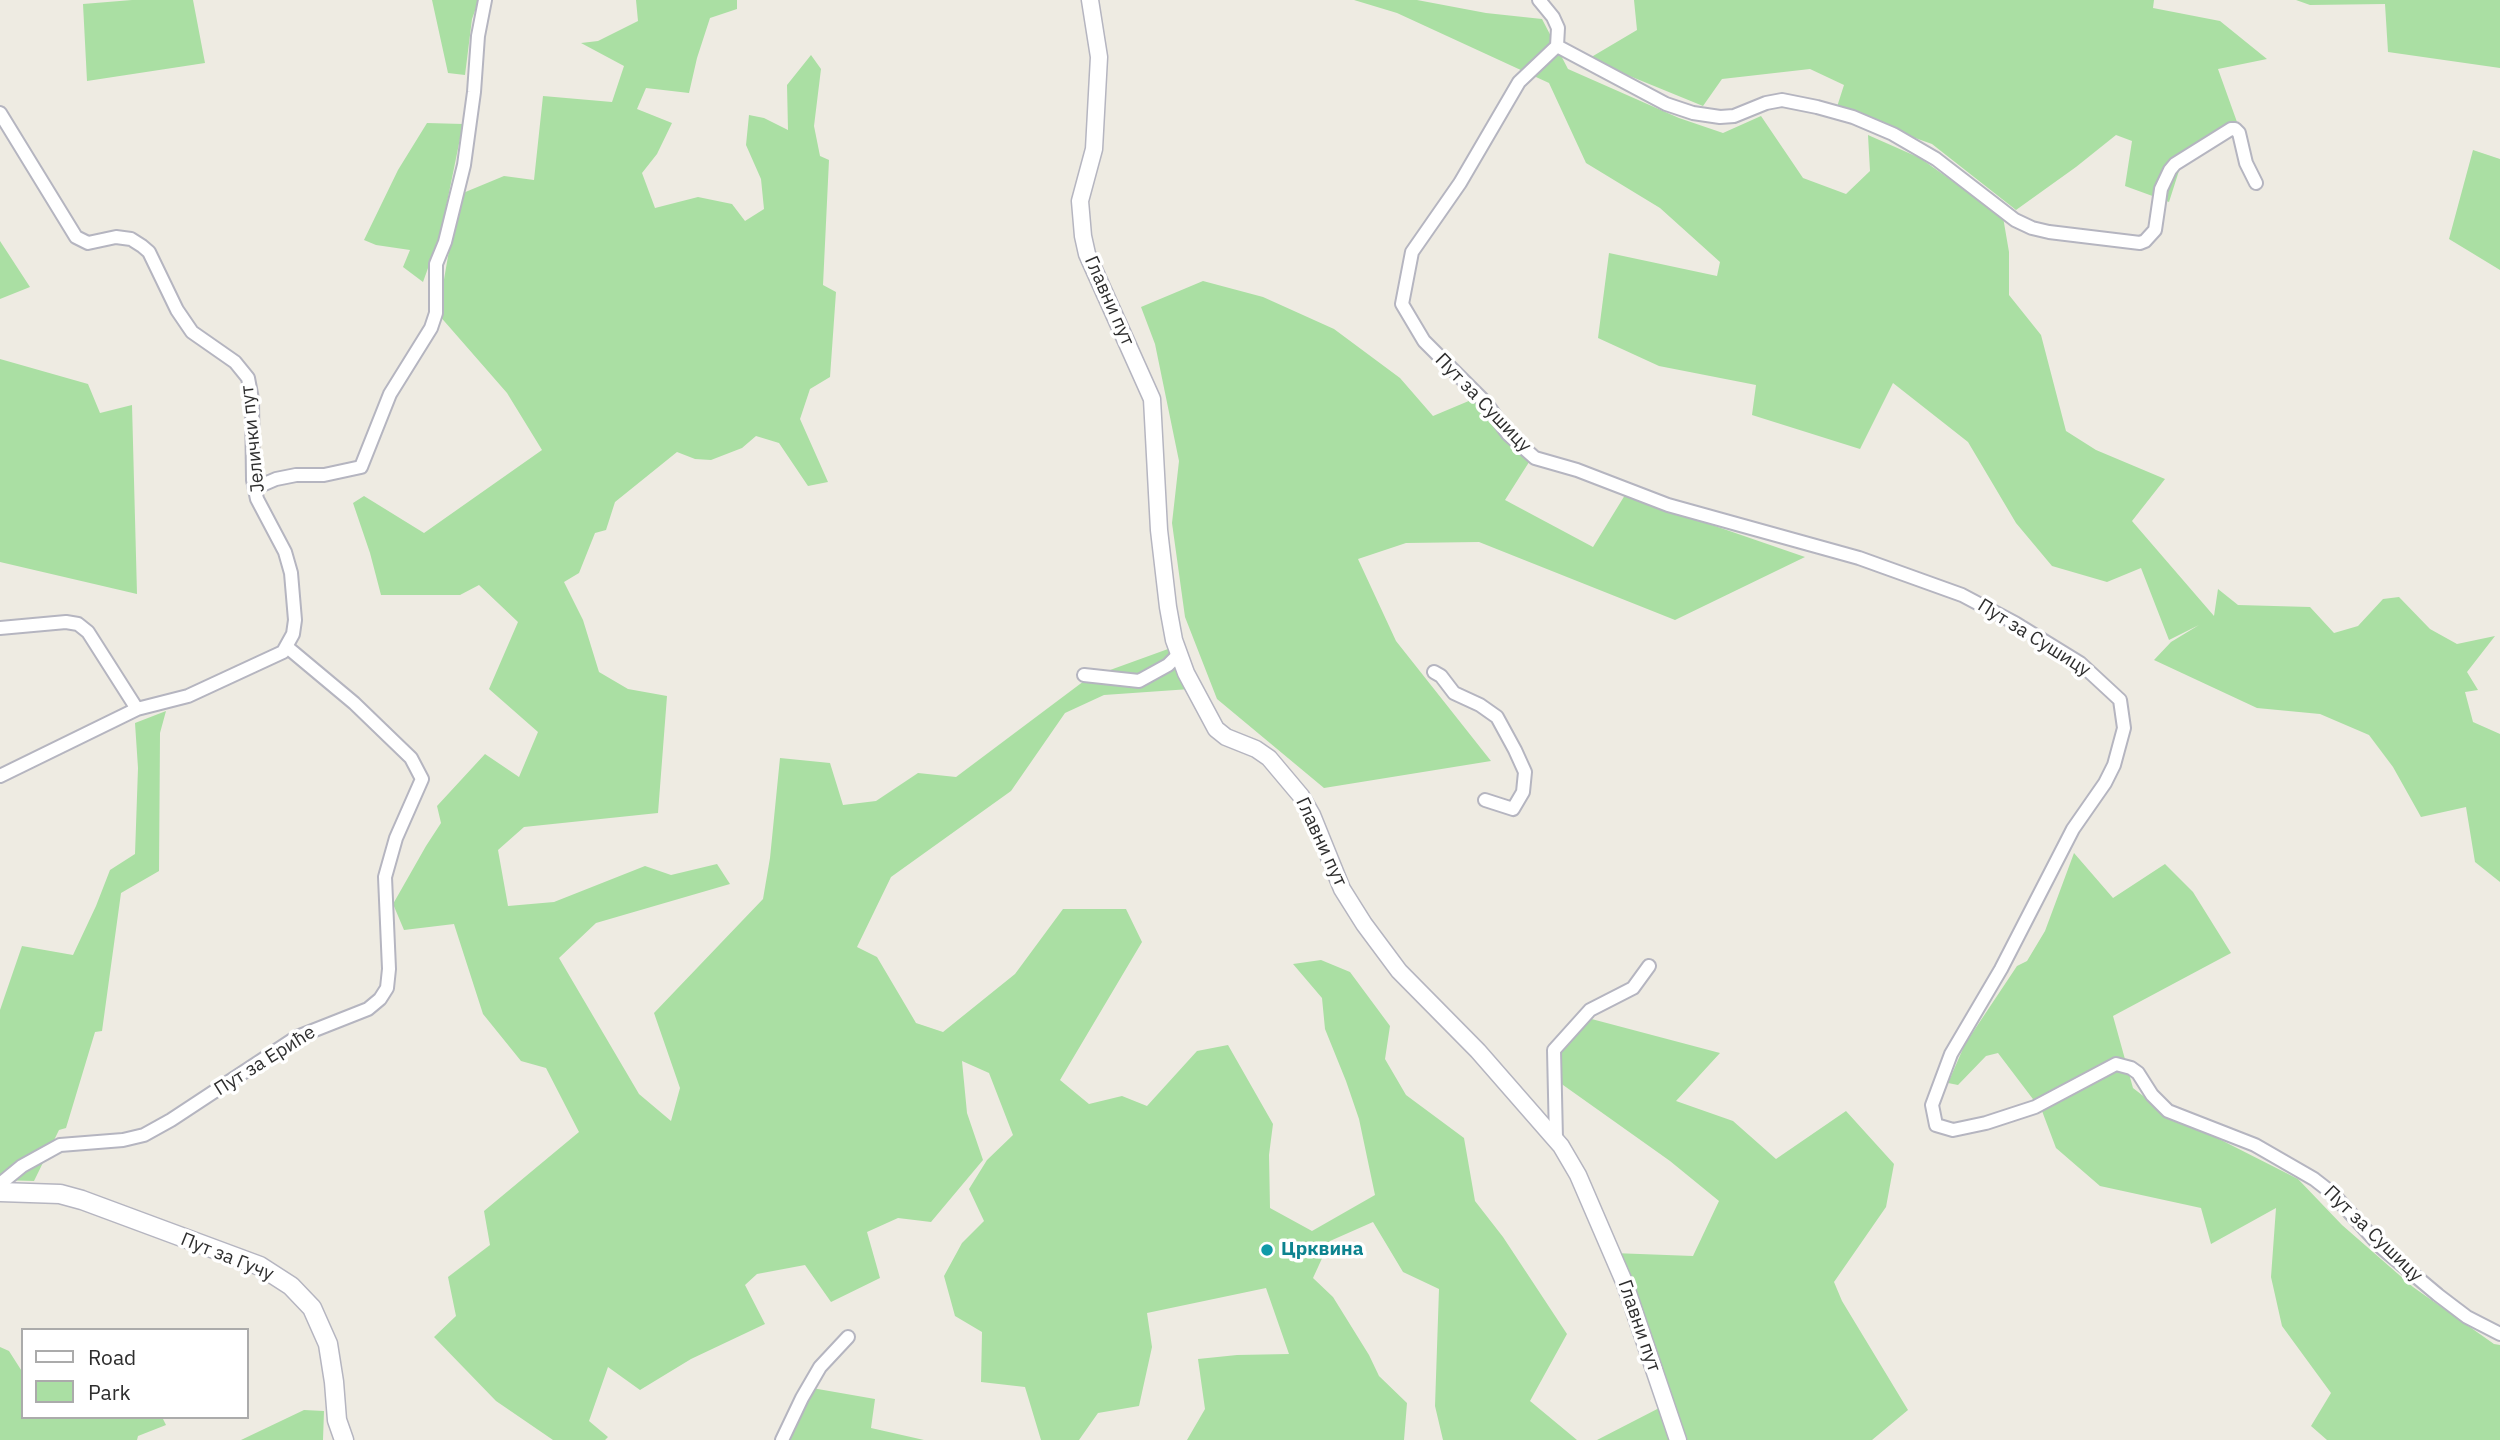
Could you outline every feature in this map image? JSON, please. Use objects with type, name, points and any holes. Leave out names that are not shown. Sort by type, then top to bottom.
[{"type":"main road","name":"Пут за Гучу","points":[[0,1192],[60,1194],[94,1204],[260,1266],[291,1286],[312,1308],[328,1344],[337,1420],[344,1440]]},
{"type":"street","points":[[255,488],[276,479],[296,475],[324,475],[361,467],[390,394],[431,328],[436,313],[436,264],[445,242],[464,165],[478,36],[485,0]]},
{"type":"street","name":"Главни пут","points":[[1090,0],[1099,57],[1094,149],[1080,201],[1083,236],[1087,254],[1153,399],[1159,530],[1168,607],[1186,673],[1216,729],[1269,758],[1301,796],[1312,815],[1342,889],[1399,971],[1478,1051],[1556,1139],[1578,1175],[1613,1253],[1645,1338],[1678,1440]]},
{"type":"street","points":[[1539,0],[1558,28],[1557,46],[1666,104],[1693,113],[1720,117],[1734,116],[1766,103],[1782,100],[1853,117],[1893,134],[1936,159],[2015,220],[2032,228],[2140,243],[2145,241],[2155,230],[2161,189],[2170,170],[2175,164],[2231,129],[2239,134],[2246,163],[2256,183]]},
{"type":"street","name":"Пут за Сушицу","points":[[1557,46],[1519,82],[1466,174],[1412,252],[1402,304],[1424,341],[1486,403],[1508,434],[1535,458],[1577,470],[1668,505],[1859,558],[1962,595],[2015,623],[2080,663],[2120,700],[2124,728],[2113,765],[2105,783],[2073,829],[2001,969],[1951,1054],[1932,1105],[1936,1125],[1953,1130],[1986,1124],[2035,1107],[2116,1064],[2131,1068],[2168,1111],[2265,1150],[2314,1179],[2332,1193],[2382,1248],[2467,1317],[2500,1334]]},
{"type":"street","name":"Јелички пут","points":[[0,113],[76,237],[88,243],[116,237],[131,239],[142,246],[149,252],[177,310],[192,332],[235,362],[248,378],[257,499],[285,552],[291,573],[295,620],[287,647]]},
{"type":"street","points":[[0,628],[66,622],[78,624],[88,632],[137,709]]},
{"type":"street","points":[[0,776],[137,709],[188,696],[258,665],[283,652],[287,647]]},
{"type":"street","name":"Пут за Ериће","points":[[0,1184],[22,1166],[60,1145],[123,1140],[144,1135],[297,1037],[368,1009],[380,999],[387,988],[389,969],[385,877],[396,838],[422,779],[411,758],[354,703],[287,647]]},
{"type":"street","points":[[1084,675],[1139,681],[1180,654]]},
{"type":"street","points":[[1434,672],[1441,676],[1454,693],[1480,705],[1497,717],[1525,772],[1523,792],[1513,808],[1485,800]]},
{"type":"street","points":[[1556,1139],[1555,1050],[1590,1010],[1633,988],[1649,965]]},
{"type":"street","points":[[782,1440],[820,1367],[848,1337]]},
{"type":"green space","points":[[132,0],[193,0],[205,63],[87,81],[83,4]]},
{"type":"green space","points":[[432,0],[479,0],[472,19],[465,75],[448,73]]},
{"type":"green space","points":[[636,0],[737,0],[737,9],[710,18],[689,93],[646,88],[637,109],[672,123],[657,154],[642,173],[655,208],[698,197],[732,204],[745,221],[764,209],[761,179],[746,145],[749,115],[764,118],[788,130],[787,85],[811,55],[821,69],[814,126],[820,156],[829,160],[823,285],[836,292],[830,377],[810,389],[800,419],[828,482],[808,486],[779,443],[756,436],[742,448],[711,460],[695,459],[677,452],[615,502],[606,530],[595,533],[579,573],[564,582],[583,620],[599,672],[628,689],[667,696],[658,813],[524,827],[498,850],[508,906],[554,902],[645,866],[671,875],[717,864],[730,884],[596,923],[559,958],[639,1094],[671,1121],[680,1088],[654,1013],[763,899],[780,758],[830,763],[843,805],[876,801],[918,773],[956,777],[1088,678],[1168,649],[1190,689],[1104,695],[1065,713],[1011,791],[891,877],[857,947],[877,957],[916,1023],[943,1032],[1015,974],[1063,909],[1126,909],[1142,942],[1060,1080],[1089,1104],[1122,1096],[1147,1106],[1197,1051],[1228,1045],[1273,1124],[1269,1155],[1270,1208],[1312,1231],[1375,1195],[1359,1119],[1325,1029],[1322,998],[1293,964],[1321,960],[1350,972],[1390,1026],[1385,1059],[1406,1095],[1464,1138],[1475,1201],[1503,1237],[1567,1334],[1530,1401],[1577,1440],[1443,1440],[1435,1406],[1439,1289],[1403,1272],[1373,1222],[1330,1241],[1313,1278],[1333,1297],[1379,1376],[1407,1403],[1404,1440],[1187,1440],[1205,1409],[1198,1359],[1289,1354],[1266,1288],[1147,1313],[1152,1347],[1139,1406],[1098,1413],[1079,1440],[1041,1440],[1025,1387],[981,1382],[982,1332],[955,1316],[944,1276],[962,1243],[984,1221],[969,1189],[987,1160],[1013,1135],[989,1073],[962,1061],[967,1113],[983,1160],[931,1222],[898,1218],[867,1232],[880,1278],[831,1302],[805,1265],[757,1274],[745,1285],[765,1324],[691,1359],[640,1390],[608,1367],[589,1421],[608,1437],[605,1440],[553,1440],[496,1401],[434,1337],[456,1316],[448,1277],[490,1245],[484,1211],[579,1132],[546,1068],[521,1061],[483,1014],[454,924],[404,930],[393,904],[441,823],[437,806],[485,754],[519,777],[538,732],[489,689],[518,622],[479,585],[460,595],[381,595],[353,503],[364,496],[424,533],[542,450],[507,393],[438,314],[451,239],[463,193],[504,176],[534,180],[543,96],[612,102],[624,66],[581,43],[598,41],[638,21]]},
{"type":"green space","points":[[1354,0],[1417,0],[1486,13],[1542,19],[1568,69],[1679,118],[1723,133],[1761,116],[1803,178],[1846,194],[1870,171],[1868,135],[1920,158],[2003,217],[2009,252],[2009,295],[2041,335],[2066,431],[2096,450],[2165,479],[2132,521],[2214,616],[2218,589],[2238,605],[2310,607],[2334,633],[2358,626],[2383,599],[2399,597],[2430,629],[2457,644],[2495,636],[2467,672],[2478,690],[2465,692],[2473,722],[2500,734],[2500,882],[2475,862],[2466,807],[2421,817],[2393,767],[2369,735],[2320,714],[2257,708],[2154,660],[2171,642],[2199,625],[2169,640],[2141,568],[2107,582],[2052,566],[2016,523],[1968,442],[1893,383],[1860,449],[1752,415],[1756,385],[1659,366],[1598,338],[1609,253],[1717,276],[1720,262],[1660,208],[1586,163],[1549,83],[1397,13]]},
{"type":"green space","points":[[1634,0],[2154,0],[2153,8],[2220,21],[2267,59],[2218,69],[2237,122],[2185,152],[2169,202],[2125,186],[2132,141],[2116,135],[2016,210],[1932,144],[1836,110],[1844,85],[1810,69],[1722,79],[1703,106],[1588,59],[1637,30]]},
{"type":"green space","points":[[2296,0],[2500,0],[2500,68],[2388,52],[2385,4],[2310,5]]},
{"type":"green space","points":[[427,123],[463,124],[441,232],[423,282],[403,267],[410,250],[376,245],[364,240],[398,170]]},
{"type":"green space","points":[[2473,150],[2500,159],[2500,270],[2449,239]]},
{"type":"green space","points":[[0,241],[30,287],[0,299]]},
{"type":"green space","points":[[1203,281],[1263,297],[1334,329],[1400,378],[1433,416],[1483,395],[1531,459],[1505,500],[1593,547],[1625,495],[1805,557],[1675,620],[1479,542],[1406,543],[1358,559],[1396,641],[1491,761],[1324,788],[1217,699],[1185,617],[1172,523],[1179,461],[1155,344],[1141,307]]},
{"type":"green space","points":[[0,359],[88,384],[100,413],[132,405],[137,594],[0,562]]},
{"type":"green space","points":[[166,711],[160,733],[159,871],[121,893],[102,1031],[95,1032],[66,1128],[59,1130],[34,1181],[0,1180],[0,1010],[22,946],[73,955],[110,870],[135,854],[138,768],[135,723]]},
{"type":"green space","points":[[2074,853],[2113,898],[2165,864],[2193,892],[2231,953],[2113,1016],[2133,1088],[2160,1109],[2298,1179],[2342,1225],[2413,1287],[2494,1344],[2500,1345],[2500,1440],[2327,1440],[2311,1426],[2331,1393],[2282,1326],[2271,1277],[2276,1208],[2211,1244],[2201,1208],[2100,1186],[2056,1148],[2042,1111],[1998,1053],[1986,1056],[1958,1085],[1948,1083],[1965,1044],[2017,966],[2027,961],[2045,931]]},
{"type":"green space","points":[[1584,1017],[1720,1053],[1676,1101],[1733,1121],[1776,1159],[1846,1111],[1894,1164],[1886,1207],[1834,1282],[1842,1301],[1908,1410],[1872,1440],[1597,1440],[1665,1405],[1613,1253],[1693,1256],[1719,1201],[1670,1161],[1556,1080],[1554,1050]]},
{"type":"green space","points":[[0,1347],[9,1351],[21,1370],[21,1419],[163,1419],[166,1425],[138,1436],[137,1440],[0,1440]]},
{"type":"green space","points":[[812,1388],[875,1399],[871,1428],[924,1440],[787,1440]]},
{"type":"green space","points":[[304,1410],[324,1411],[323,1440],[241,1440]]},
{"type":"place","name":"Црквина","points":[[1267,1250]]}]
